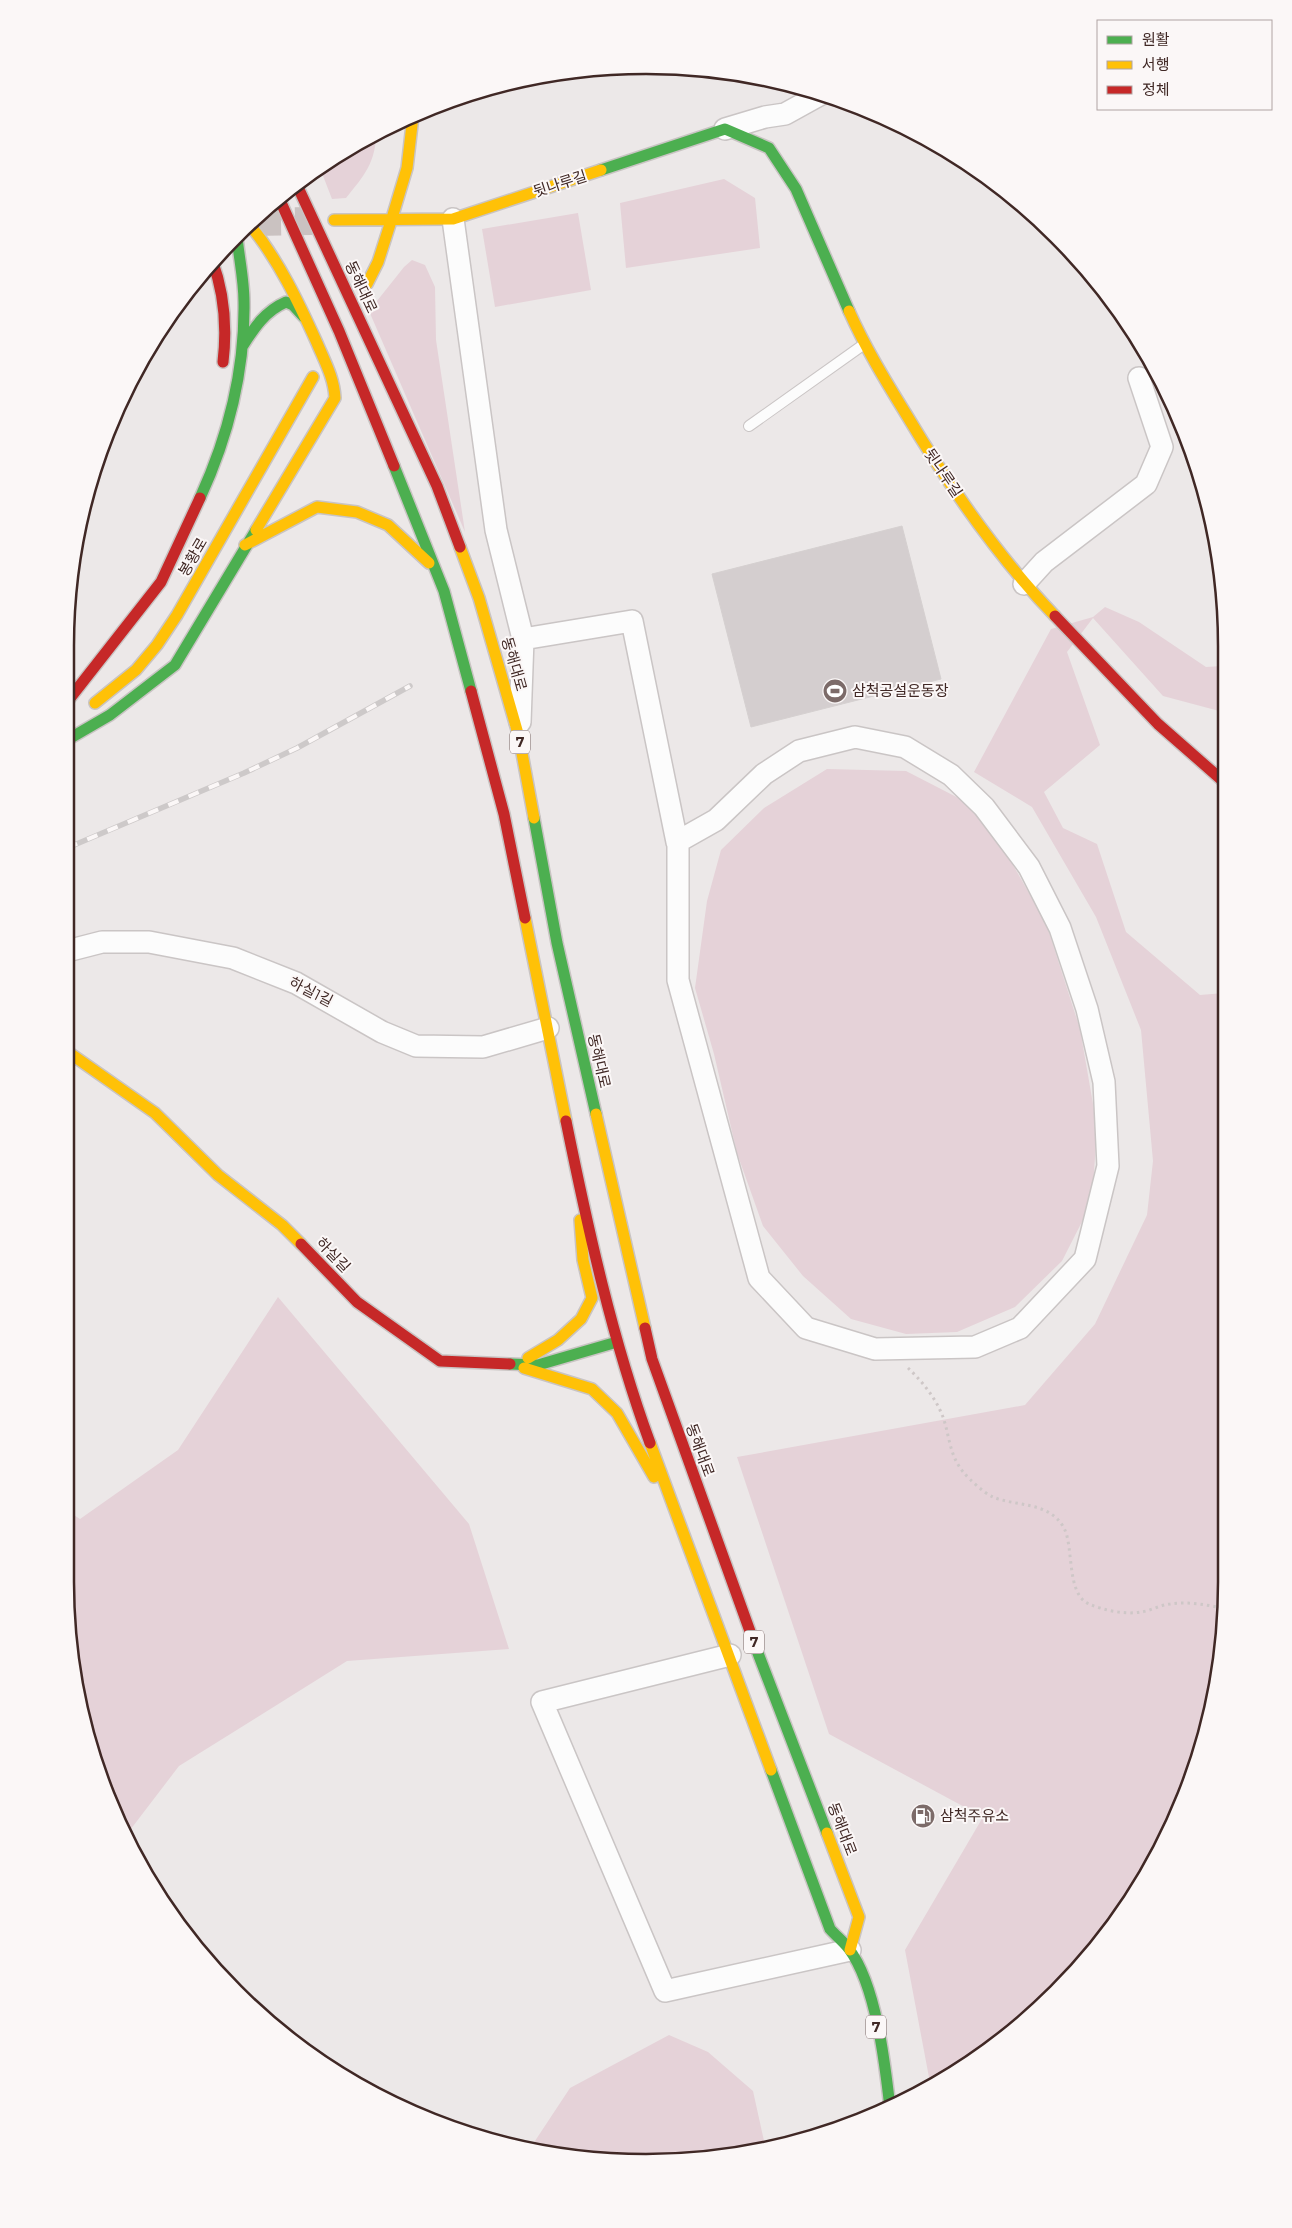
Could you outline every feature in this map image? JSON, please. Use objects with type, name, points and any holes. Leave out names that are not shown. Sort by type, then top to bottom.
[{"type":"street","name":"뒷나루길","points":[[334,220],[392,218],[453,219],[725,129],[765,117],[785,114],[814,99]]},
{"type":"street","points":[[367,284],[378,262],[408,174],[413,143],[413,124]]},
{"type":"street","points":[[392,218],[403,147],[404,128]]},
{"type":"street","name":"뒷나루길","points":[[725,129],[769,148],[796,189],[864,345],[939,470],[1024,584],[1158,724],[1218,777]]},
{"type":"street","name":"동해대로","points":[[300,191],[436,486],[479,598],[519,737],[631,1337],[647,1435],[830,1929],[850,1950],[864,1981],[886,2068],[889,2100]]},
{"type":"street","name":"동해대로","points":[[282,205],[339,331],[444,591],[504,814],[578,1181],[631,1337],[652,1359],[742,1611],[859,1917],[850,1950]]},
{"type":"street","points":[[453,219],[496,530],[523,639],[519,737]]},
{"type":"street","points":[[74,736],[110,715],[175,665],[245,545],[335,398],[334,382],[284,271],[265,242],[254,229]]},
{"type":"street","points":[[74,693],[161,582],[216,463],[235,394],[242,347],[244,301],[238,245]]},
{"type":"street","points":[[216,269],[226,346],[221,374]]},
{"type":"street","points":[[242,347],[260,318],[275,306],[286,302],[293,305],[304,317]]},
{"type":"street","name":"봉황로","points":[[90,708],[136,670],[177,615],[313,377]]},
{"type":"street","points":[[1024,584],[1044,562],[1146,484],[1162,447],[1139,378]]},
{"type":"street","points":[[204,489],[213,432]]},
{"type":"street","points":[[245,545],[318,507],[357,512],[388,525],[435,568]]},
{"type":"street","points":[[523,639],[632,621],[677,842],[678,980],[759,1278],[806,1328],[876,1349],[975,1347],[1020,1328],[1084,1259],[1108,1166],[1104,1082],[1087,1009],[1060,928],[1029,866],[984,807],[951,776],[905,747],[856,737],[799,751],[764,774],[716,820],[677,842]]},
{"type":"street","name":"하실1길","points":[[74,949],[102,942],[149,942],[233,958],[296,983],[382,1032],[416,1046],[483,1047],[548,1028]]},
{"type":"street","name":"하실길","points":[[74,1056],[155,1113],[218,1175],[282,1225],[357,1302],[440,1361],[538,1365],[631,1337]]},
{"type":"street","points":[[515,1365],[558,1340],[581,1319],[592,1298],[583,1260],[578,1181]]},
{"type":"street","points":[[515,1365],[592,1389],[617,1413],[651,1470],[671,1526],[696,1564]]},
{"type":"street","points":[[730,1656],[542,1702],[665,1991],[850,1950]]},
{"type":"lane","points":[[749,426],[864,345]]},
{"type":"path","points":[[885,1348],[916,1375],[941,1410],[950,1448],[964,1473],[992,1497],[1030,1505],[1055,1516],[1064,1528],[1069,1542],[1074,1586],[1086,1603],[1106,1610],[1139,1613],[1169,1604],[1204,1604],[1217,1607]]},
{"type":"shaded area","points":[[375,142],[374,152],[368,168],[346,198],[332,199],[322,174]]},
{"type":"shaded area","points":[[724,179],[755,198],[760,248],[626,268],[620,203]]},
{"type":"shaded area","points":[[578,213],[591,290],[495,307],[482,229]]},
{"type":"shaded area","points":[[412,260],[425,265],[435,287],[436,340],[465,532],[369,311],[404,267]]},
{"type":"shaded area","points":[[1105,607],[1139,622],[1206,667],[1218,666],[1218,711],[1163,696],[1093,618],[1067,652],[1100,745],[1044,792],[1063,828],[1097,844],[1126,932],[1200,995],[1218,994],[1218,1582],[1213,1657],[1199,1730],[1175,1801],[1142,1868],[1122,1900],[1100,1930],[1051,1987],[994,2036],[964,2058],[929,2079],[905,1950],[983,1817],[829,1734],[737,1457],[1025,1405],[1095,1324],[1147,1215],[1153,1161],[1141,1030],[1096,917],[1032,807],[974,772],[1051,629],[1093,617]]},
{"type":"shaded area","points":[[827,769],[906,771],[972,805],[1001,844],[1046,923],[1080,1029],[1097,1127],[1092,1202],[1062,1261],[1015,1307],[957,1332],[906,1334],[851,1319],[803,1276],[763,1226],[737,1153],[714,1054],[695,988],[707,901],[721,850],[764,808]]},
{"type":"shaded area","points":[[278,1297],[469,1524],[509,1649],[347,1661],[179,1766],[130,1830],[104,1766],[85,1694],[75,1619],[74,1515],[80,1519],[178,1450]]},
{"type":"shaded area","points":[[669,2035],[708,2052],[753,2091],[764,2142],[683,2153],[646,2154],[609,2153],[534,2143],[570,2088]]},
{"type":"building","points":[[902,526],[941,679],[751,727],[712,574]]},
{"type":"tunnel","points":[[262,222],[312,221]]},
{"type":"railway","points":[[74,845],[244,773],[297,748],[410,686]]},
{"type":"traffic: fast","points":[[601,170],[725,129],[769,148],[796,189],[849,311]]},
{"type":"traffic: fast","points":[[200,498],[219,451],[238,377],[244,327],[244,294],[238,244]]},
{"type":"traffic: fast","points":[[242,347],[266,315],[286,302],[293,305],[304,317]]},
{"type":"traffic: fast","points":[[394,466],[444,591],[471,691]]},
{"type":"traffic: fast","points":[[74,736],[110,715],[175,665],[256,530]]},
{"type":"traffic: fast","points":[[534,818],[557,943],[596,1114]]},
{"type":"traffic: fast","points":[[510,1364],[538,1365],[617,1342]]},
{"type":"traffic: fast","points":[[756,1648],[827,1833]]},
{"type":"traffic: fast","points":[[771,1770],[830,1929],[849,1949],[866,1983],[878,2025],[889,2100]]},
{"type":"traffic: slow","points":[[392,218],[407,168],[412,124]]},
{"type":"traffic: slow","points":[[334,220],[453,219],[601,170]]},
{"type":"traffic: slow","points":[[367,284],[378,262],[392,218]]},
{"type":"traffic: slow","points":[[253,230],[279,267],[303,312],[329,370],[335,398],[256,530]]},
{"type":"traffic: slow","points":[[849,311],[883,376],[957,494],[1013,569],[1055,616]]},
{"type":"traffic: slow","points":[[95,703],[136,670],[157,645],[177,615],[313,377]]},
{"type":"traffic: slow","points":[[245,545],[317,507],[357,512],[388,525],[429,563]]},
{"type":"traffic: slow","points":[[460,547],[479,598],[519,737],[534,818]]},
{"type":"traffic: slow","points":[[525,918],[566,1121]]},
{"type":"traffic: slow","points":[[74,1056],[155,1113],[218,1175],[282,1225],[301,1244]]},
{"type":"traffic: slow","points":[[596,1114],[645,1328]]},
{"type":"traffic: slow","points":[[528,1358],[558,1340],[581,1319],[592,1298],[583,1260],[580,1220]]},
{"type":"traffic: slow","points":[[524,1368],[592,1389],[617,1413],[654,1477]]},
{"type":"traffic: slow","points":[[650,1443],[771,1770]]},
{"type":"traffic: slow","points":[[827,1833],[859,1917],[850,1950]]},
{"type":"traffic: jam","points":[[300,191],[437,486],[460,547]]},
{"type":"traffic: jam","points":[[282,205],[339,331],[394,466]]},
{"type":"traffic: jam","points":[[215,270],[224,310],[223,362]]},
{"type":"traffic: jam","points":[[74,693],[161,582],[200,498]]},
{"type":"traffic: jam","points":[[1055,616],[1158,724],[1218,777]]},
{"type":"traffic: jam","points":[[471,691],[504,814],[525,918]]},
{"type":"traffic: jam","points":[[566,1121],[602,1284],[636,1404],[650,1443]]},
{"type":"traffic: jam","points":[[301,1244],[357,1302],[440,1361],[510,1364]]},
{"type":"traffic: jam","points":[[645,1328],[652,1359],[756,1648]]},
{"type":"place","name":"삼척공설운동장","points":[[835,691]]},
{"type":"place","name":"삼척주유소","points":[[923,1816]]}]
